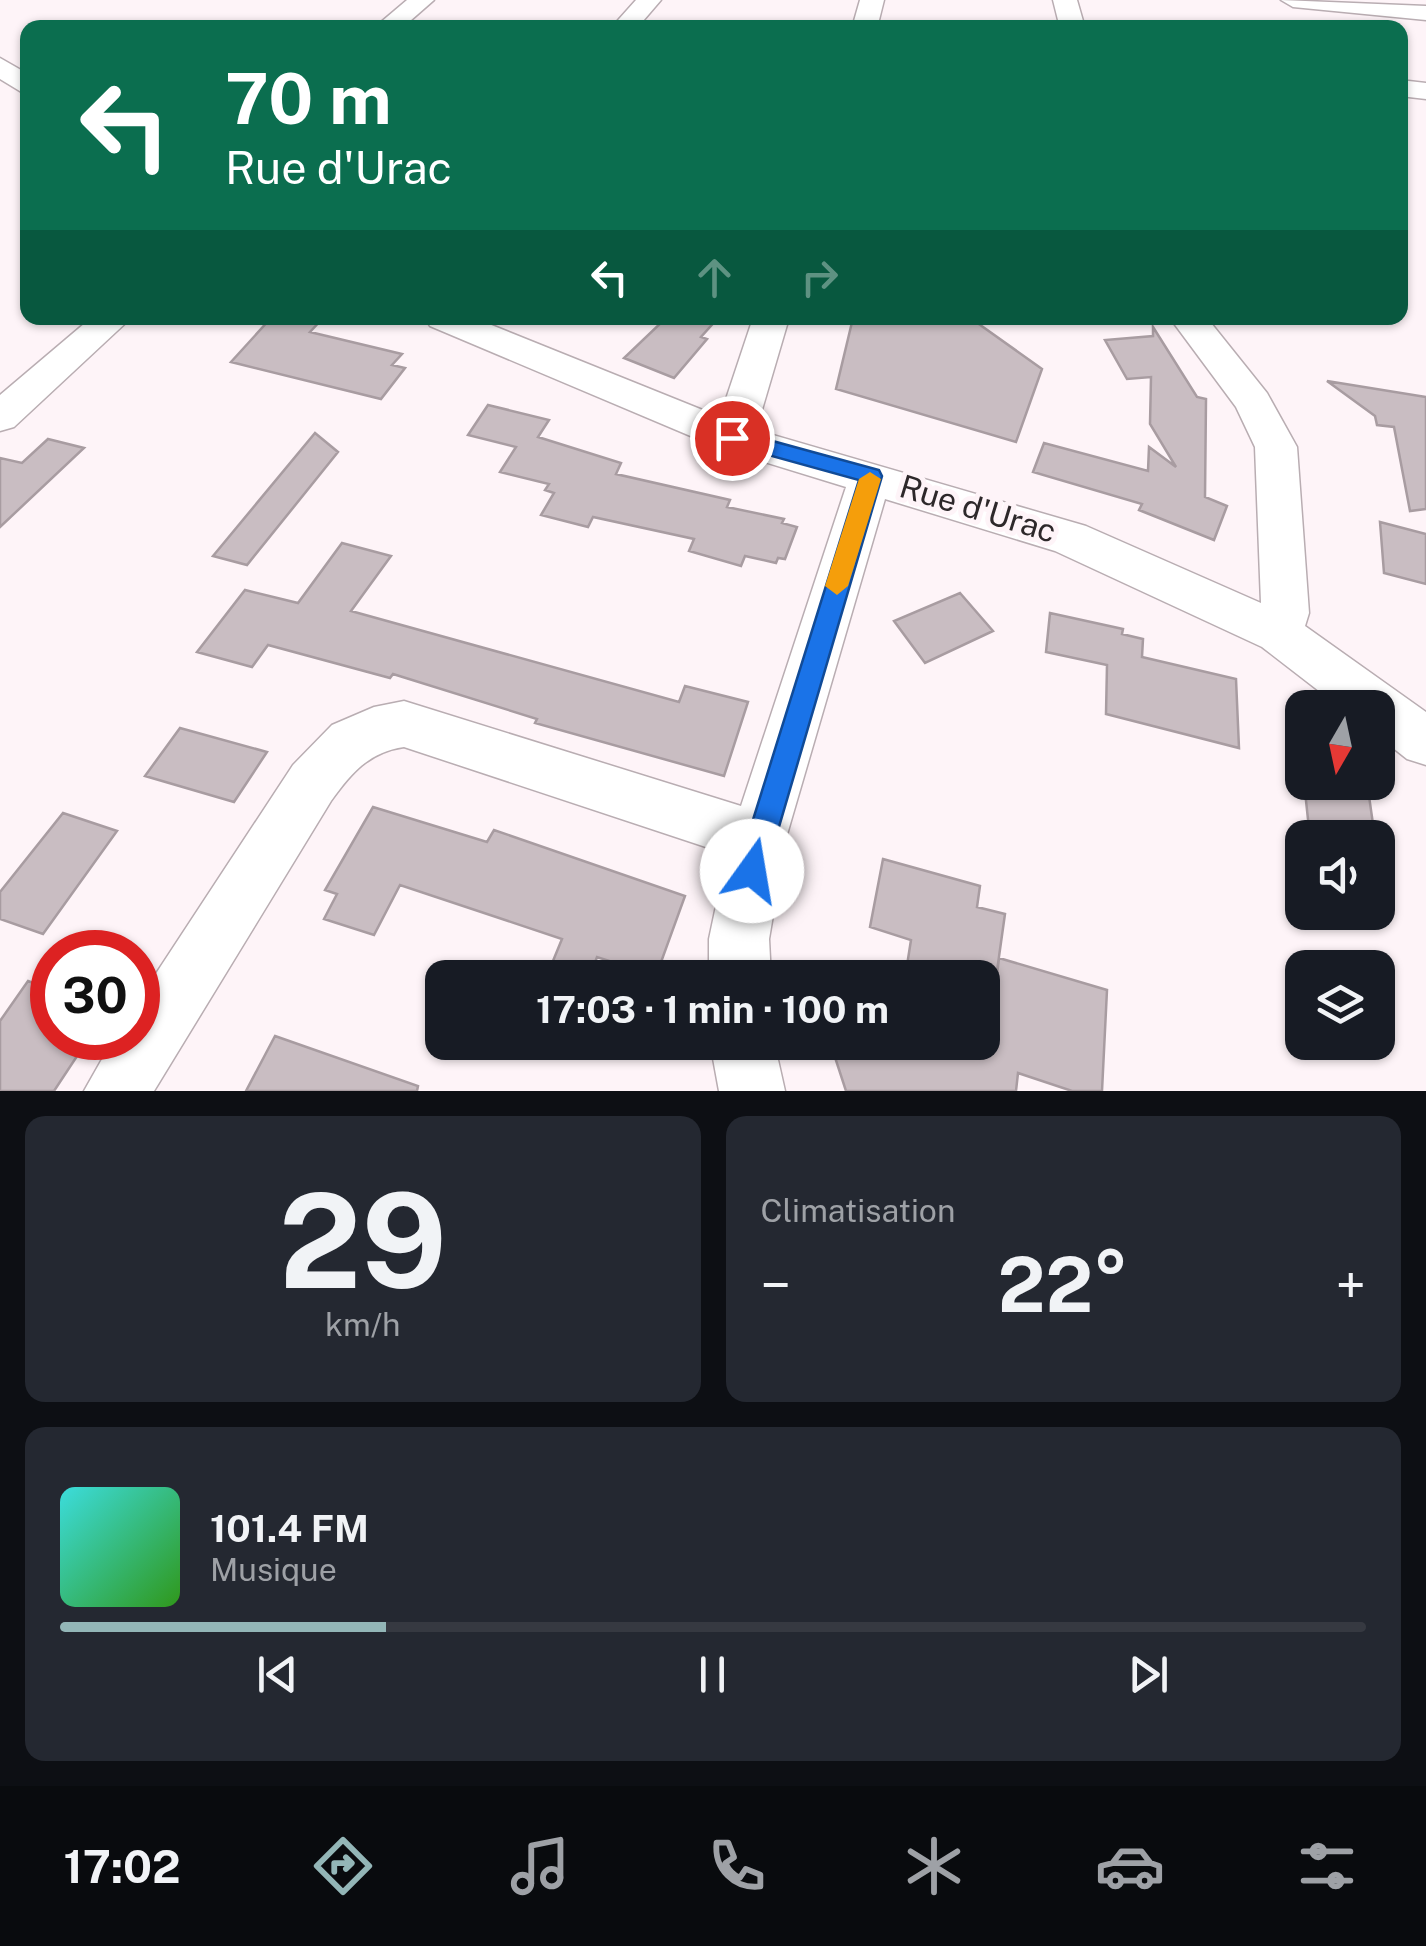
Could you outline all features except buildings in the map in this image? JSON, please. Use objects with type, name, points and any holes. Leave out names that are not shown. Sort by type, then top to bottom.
[{"type":"street","points":[[396,20],[422,0]]},
{"type":"street","points":[[630,20],[649,0]]},
{"type":"street","points":[[1292,0],[1426,13]]},
{"type":"street","points":[[0,66],[20,82]]},
{"type":"street","points":[[0,417],[105,325]]},
{"type":"street","name":"Rue d'Urac","points":[[460,325],[732,438],[1070,538],[1279,634],[1426,742]]},
{"type":"street","points":[[732,438],[769,325]]},
{"type":"street","points":[[1193,325],[1253,402],[1276,447],[1285,613],[1279,634]]},
{"type":"street","points":[[739,960],[738,939],[758,838],[871,476]]},
{"type":"street","points":[[117,1091],[312,783],[336,750],[355,735],[378,726],[404,724],[758,838]]},
{"type":"street","points":[[746,1060],[752,1091]]},
{"type":"slow traffic","points":[[837,586],[870,479]]},
{"type":"route","points":[[732,438],[871,476],[758,838],[752,871]]}]
